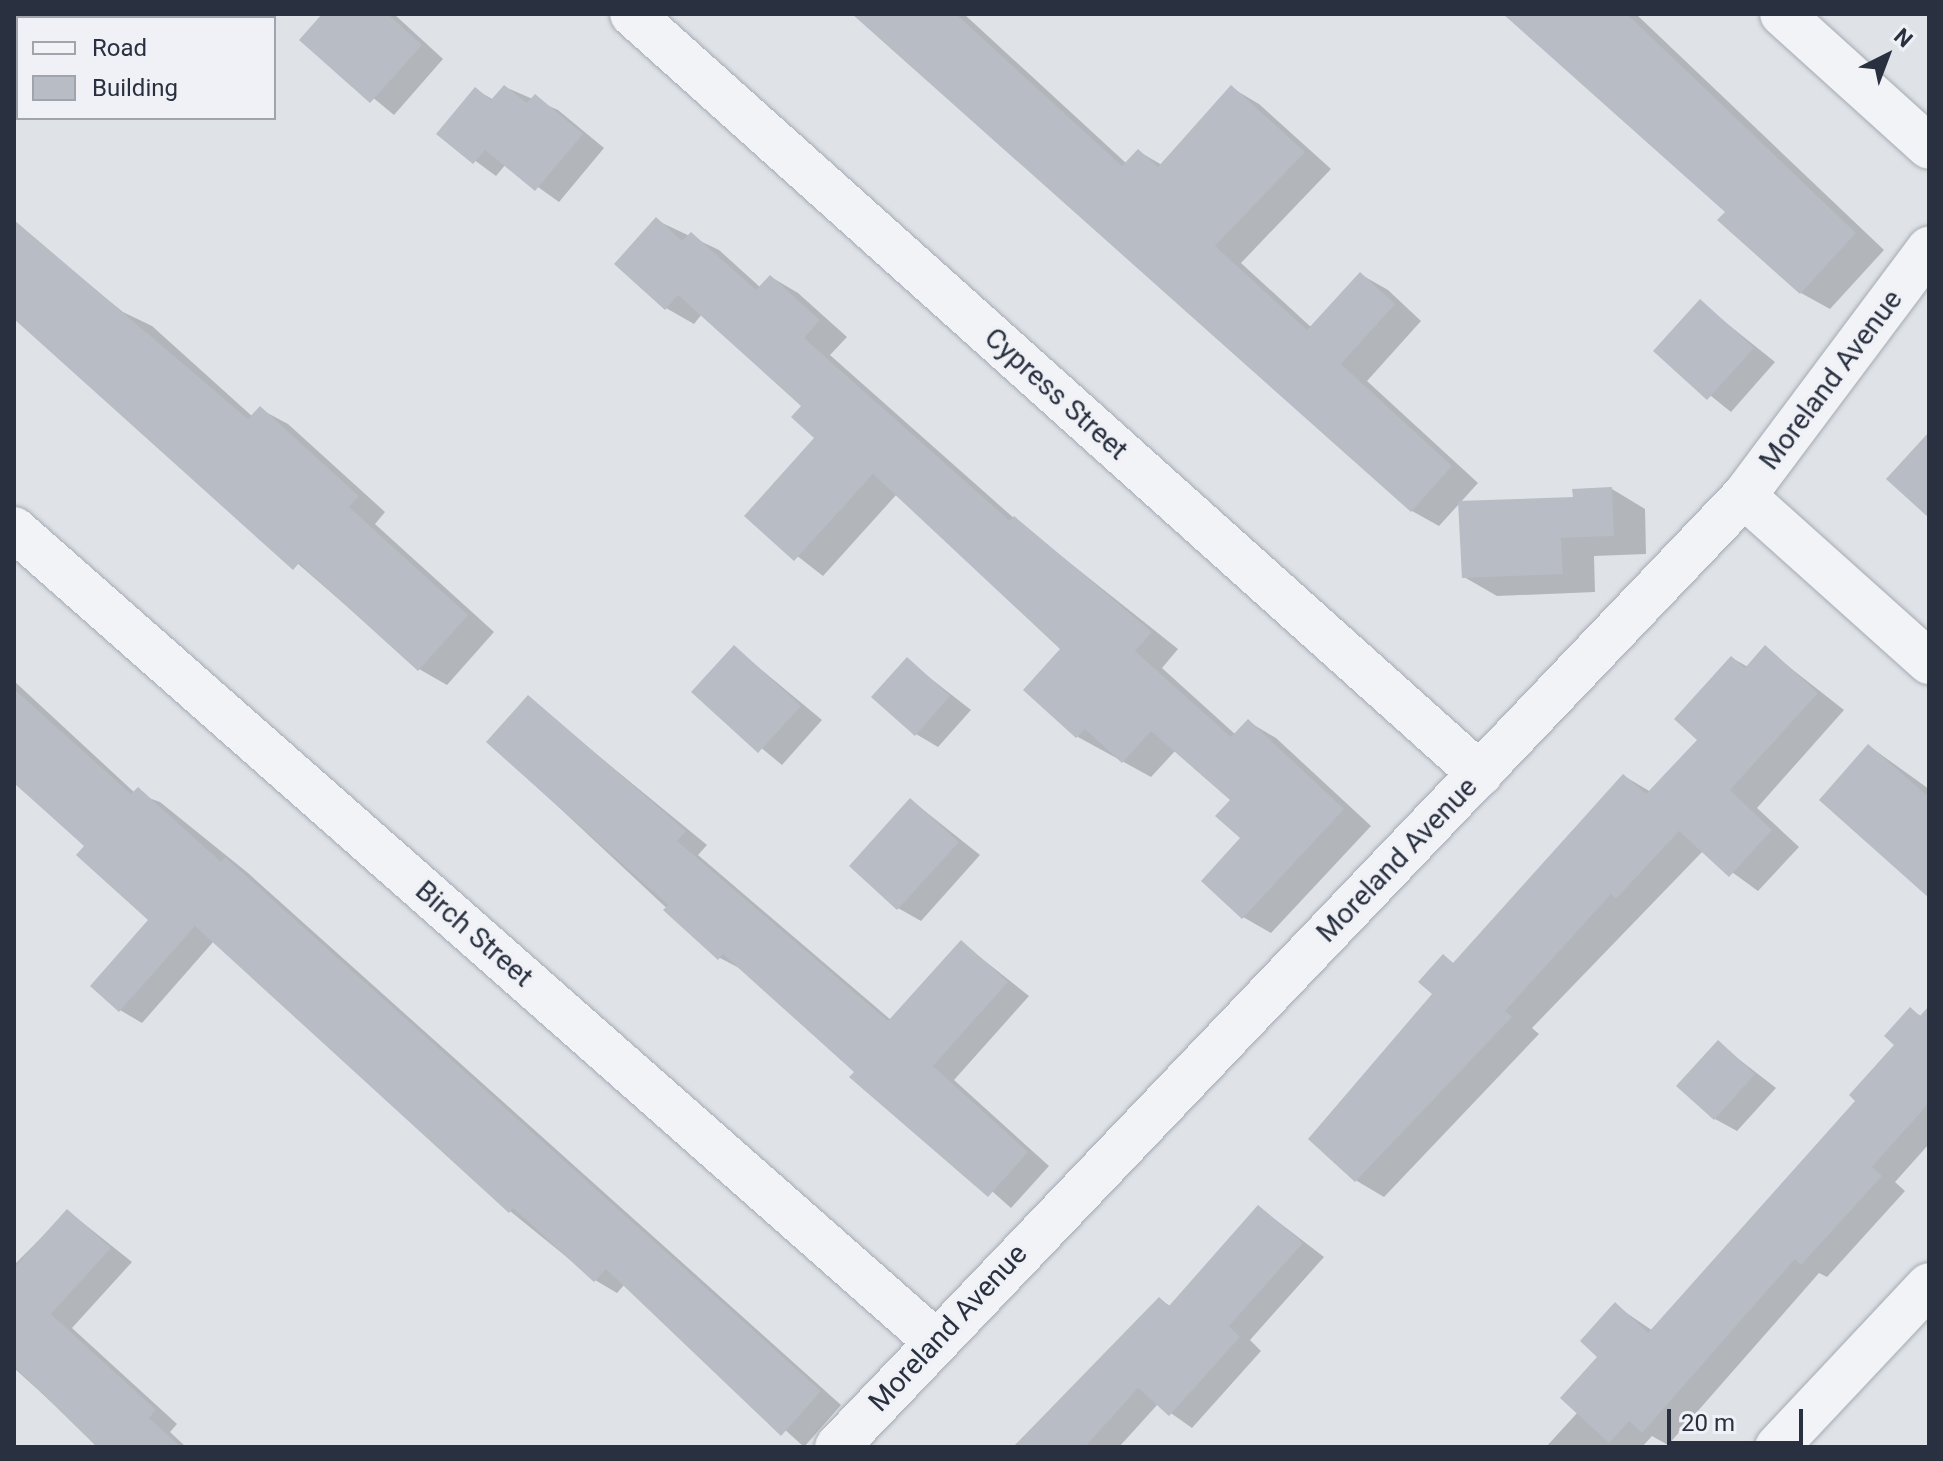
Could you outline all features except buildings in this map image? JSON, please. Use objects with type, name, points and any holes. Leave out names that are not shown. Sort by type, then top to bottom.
[{"type":"street","name":"Cypress Street","points":[[632,14],[1480,774]]},
{"type":"street","points":[[1782,14],[1929,147]]},
{"type":"street","name":"Moreland Avenue","points":[[837,1447],[934,1340],[1744,496],[1929,249]]},
{"type":"street","points":[[1744,496],[1929,662]]},
{"type":"street","name":"Birch Street","points":[[14,529],[934,1340]]},
{"type":"street","points":[[1777,1447],[1929,1285]]}]
